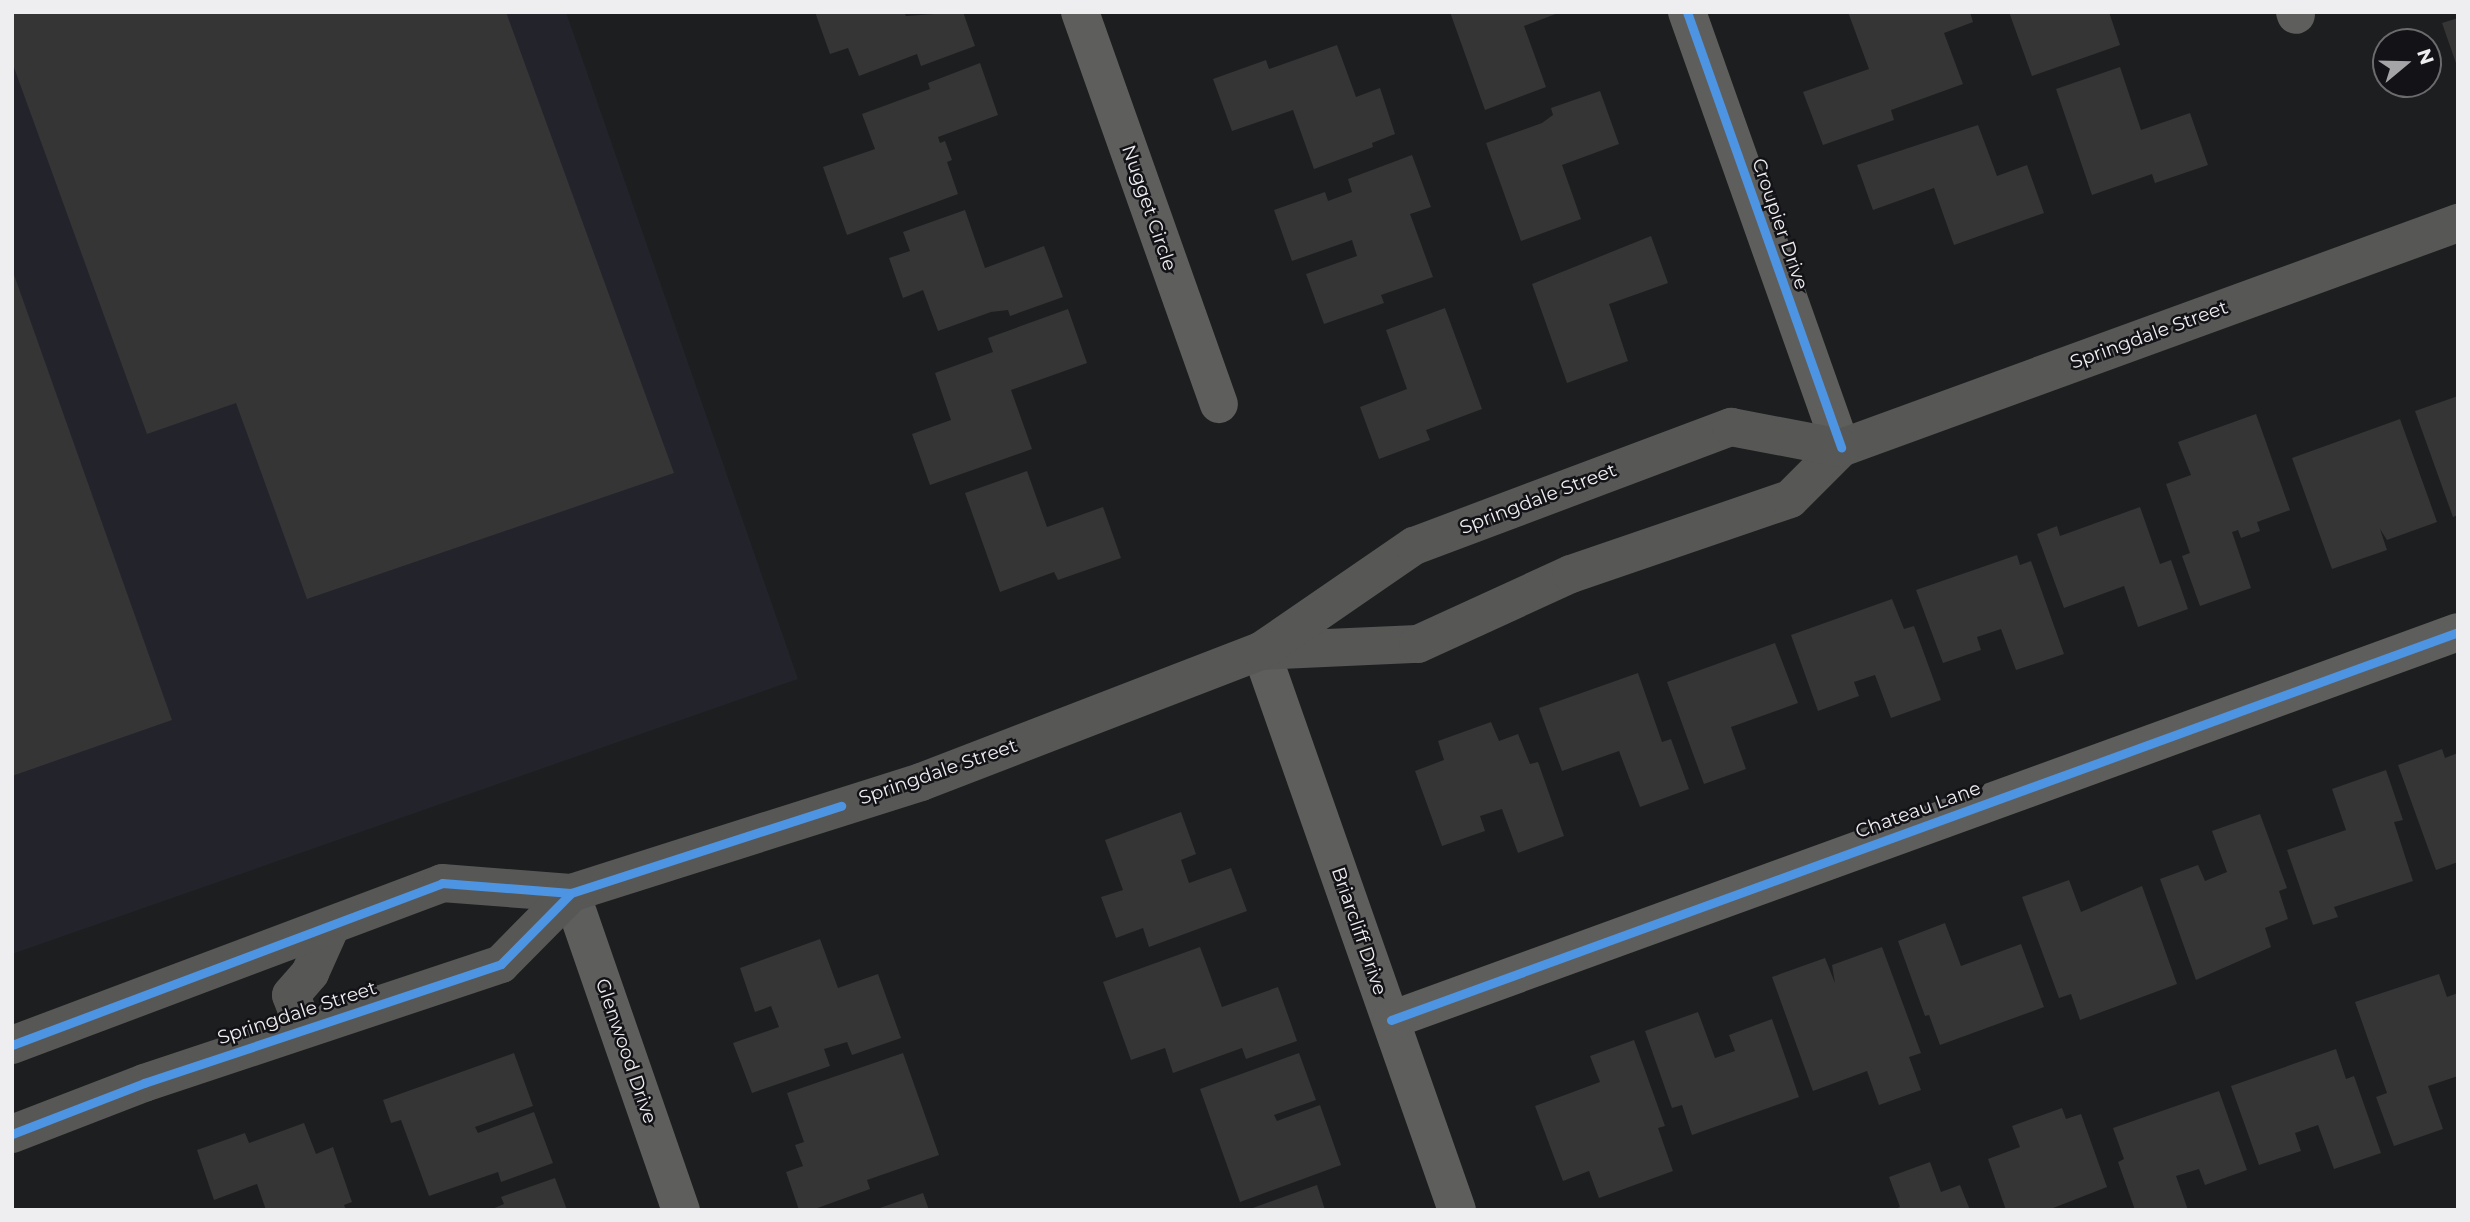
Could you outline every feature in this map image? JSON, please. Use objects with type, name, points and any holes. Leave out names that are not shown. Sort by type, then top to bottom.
[{"type":"main road","name":"Springdale Street","points":[[1261,652],[1418,644],[1571,574],[1790,499],[1841,448],[2458,223]]},
{"type":"main road","name":"Springdale Street","points":[[12,1045],[442,883],[571,893],[921,782],[1261,652],[1414,546],[1731,426],[1841,448]]},
{"type":"main road","name":"Springdale Street","points":[[12,1134],[304,1029],[501,964],[571,893]]},
{"type":"main road","points":[[304,1029],[292,995],[310,973],[331,926]]},
{"type":"street","name":"Nugget Circle","points":[[1080,12],[1219,404]]},
{"type":"street","name":"Croupier Drive","points":[[1687,12],[1841,448]]},
{"type":"street","name":"Chateau Lane","points":[[1391,1020],[2458,632]]},
{"type":"street","name":"Briarcliff Drive","points":[[1261,652],[1457,1210]]},
{"type":"street","name":"Glenwood Drive","points":[[571,893],[681,1210]]},
{"type":"shaded area","points":[[12,12],[566,12],[798,679],[12,954]]},
{"type":"building","points":[[12,12],[506,12],[674,473],[307,599],[236,403],[147,434],[12,62]]},
{"type":"building","points":[[815,12],[904,12],[906,16],[963,12],[975,46],[921,66],[917,54],[859,76],[848,48],[830,54]]},
{"type":"building","points":[[1450,12],[1561,12],[1524,26],[1546,87],[1485,110]]},
{"type":"building","points":[[1848,12],[1970,12],[1973,22],[1944,33],[1963,84],[1891,110],[1894,120],[1823,145],[1803,92],[1869,69]]},
{"type":"building","points":[[2009,12],[2109,12],[2120,45],[2032,76]]},
{"type":"building","points":[[2458,18],[2458,66],[2457,66],[2442,23]]},
{"type":"building","points":[[1337,45],[1356,97],[1380,88],[1395,134],[1372,143],[1373,147],[1314,169],[1293,110],[1232,131],[1213,79],[1266,60],[1269,69]]},
{"type":"building","points":[[980,63],[998,115],[938,137],[940,143],[945,141],[952,160],[947,162],[958,194],[847,235],[823,167],[875,149],[862,114],[930,89],[928,83]]},
{"type":"building","points":[[2120,67],[2141,130],[2190,113],[2208,165],[2155,183],[2152,174],[2092,195],[2056,89]]},
{"type":"building","points":[[1600,91],[1619,144],[1562,165],[1581,219],[1521,241],[1486,143],[1542,123],[1553,115],[1551,108]]},
{"type":"building","points":[[1978,125],[1997,176],[2027,165],[2044,213],[1954,245],[1934,188],[1873,210],[1857,165]]},
{"type":"building","points":[[1412,155],[1431,207],[1410,214],[1433,277],[1381,295],[1384,303],[1324,324],[1306,274],[1357,256],[1352,240],[1292,261],[1274,210],[1325,192],[1328,201],[1352,192],[1348,179]]},
{"type":"building","points":[[965,210],[985,268],[1044,246],[1063,297],[1010,316],[1008,310],[991,312],[938,331],[923,290],[903,298],[889,258],[910,251],[903,232]]},
{"type":"building","points":[[1651,236],[1668,283],[1609,304],[1628,361],[1567,383],[1532,284]]},
{"type":"building","points":[[12,269],[172,720],[12,776]]},
{"type":"building","points":[[1445,308],[1482,409],[1426,430],[1430,440],[1379,459],[1360,407],[1407,389],[1386,330]]},
{"type":"building","points":[[1068,309],[1087,363],[1011,390],[1032,449],[930,485],[912,434],[951,420],[935,373],[993,352],[988,338]]},
{"type":"building","points":[[2458,396],[2458,515],[2453,517],[2415,411]]},
{"type":"building","points":[[2256,414],[2290,510],[2257,522],[2260,531],[2241,538],[2238,530],[2232,532],[2251,588],[2200,606],[2182,556],[2190,553],[2166,484],[2191,475],[2178,442]]},
{"type":"building","points":[[2400,419],[2437,522],[2387,540],[2380,529],[2387,550],[2332,569],[2292,458]]},
{"type":"building","points":[[1027,471],[1047,527],[1103,507],[1121,558],[1058,580],[1054,572],[1000,592],[965,493]]},
{"type":"building","points":[[2140,507],[2160,564],[2171,560],[2188,609],[2138,627],[2124,586],[2064,608],[2037,534],[2057,526],[2060,536]]},
{"type":"building","points":[[2017,555],[2020,565],[2031,561],[2064,654],[2016,670],[2001,629],[1977,637],[1981,650],[1943,663],[1916,590]]},
{"type":"building","points":[[1892,599],[1904,629],[1914,626],[1941,700],[1891,718],[1875,675],[1854,682],[1859,696],[1818,711],[1791,635]]},
{"type":"building","points":[[1775,643],[1798,703],[1731,727],[1746,769],[1704,784],[1667,682]]},
{"type":"building","points":[[1638,673],[1662,742],[1671,739],[1689,789],[1640,807],[1619,751],[1562,771],[1539,708]]},
{"type":"building","points":[[1491,722],[1499,741],[1518,734],[1530,764],[1538,762],[1564,836],[1518,853],[1502,809],[1480,816],[1485,831],[1442,846],[1415,771],[1444,760],[1438,741]]},
{"type":"building","points":[[2442,749],[2445,758],[2458,753],[2458,862],[2436,870],[2398,765]]},
{"type":"building","points":[[2386,770],[2403,820],[2394,822],[2413,881],[2334,907],[2338,917],[2313,925],[2287,850],[2346,830],[2332,789]]},
{"type":"building","points":[[1181,812],[1196,854],[1181,860],[1189,883],[1231,868],[1247,911],[1149,947],[1143,928],[1116,938],[1101,897],[1123,890],[1105,840]]},
{"type":"building","points":[[2260,814],[2287,888],[2279,891],[2288,919],[2265,928],[2271,947],[2196,980],[2160,879],[2198,865],[2205,881],[2227,872],[2212,831]]},
{"type":"building","points":[[2069,880],[2081,912],[2142,886],[2177,984],[2080,1020],[2071,994],[2059,998],[2022,897]]},
{"type":"building","points":[[1945,923],[1961,966],[2021,944],[2044,1007],[1940,1045],[1929,1015],[1925,1016],[1898,941]]},
{"type":"building","points":[[820,939],[838,988],[878,974],[901,1038],[852,1055],[847,1042],[824,1049],[830,1066],[752,1093],[733,1043],[779,1027],[771,1006],[755,1012],[740,968]]},
{"type":"building","points":[[1200,947],[1222,1007],[1278,987],[1297,1041],[1246,1059],[1242,1048],[1173,1073],[1165,1048],[1131,1060],[1103,982]]},
{"type":"building","points":[[1882,947],[1921,1053],[1909,1057],[1921,1090],[1879,1105],[1867,1071],[1813,1091],[1772,977],[1825,958],[1835,983],[1832,965]]},
{"type":"building","points":[[2439,974],[2447,997],[2458,993],[2458,1076],[2428,1086],[2443,1129],[2394,1146],[2376,1097],[2387,1093],[2355,1002]]},
{"type":"building","points":[[1698,1012],[1715,1058],[1735,1051],[1729,1035],[1772,1019],[1799,1097],[1692,1135],[1682,1105],[1672,1108],[1645,1031]]},
{"type":"building","points":[[1634,1040],[1665,1126],[1658,1128],[1673,1171],[1599,1198],[1589,1171],[1563,1181],[1535,1106],[1600,1082],[1590,1056]]},
{"type":"building","points":[[2336,1049],[2346,1079],[2354,1076],[2381,1153],[2334,1169],[2318,1125],[2295,1133],[2301,1151],[2259,1165],[2231,1086]]},
{"type":"building","points":[[514,1053],[533,1106],[475,1127],[478,1133],[534,1112],[553,1163],[501,1182],[498,1172],[429,1196],[401,1120],[391,1123],[383,1100]]},
{"type":"building","points":[[903,1053],[939,1155],[867,1180],[870,1189],[812,1210],[799,1210],[786,1172],[803,1166],[795,1145],[804,1142],[787,1093]]},
{"type":"building","points":[[1299,1053],[1316,1100],[1274,1115],[1277,1121],[1320,1105],[1341,1165],[1240,1202],[1200,1089]]},
{"type":"building","points":[[2219,1091],[2247,1170],[2205,1185],[2199,1169],[2176,1176],[2188,1210],[2135,1210],[2118,1162],[2124,1159],[2113,1128]]},
{"type":"building","points":[[2062,1108],[2066,1119],[2081,1114],[2107,1187],[2048,1210],[2006,1210],[1988,1159],[2020,1147],[2012,1126]]},
{"type":"building","points":[[304,1123],[316,1154],[333,1147],[352,1202],[344,1205],[346,1210],[266,1210],[257,1184],[214,1200],[197,1150],[245,1133],[249,1143]]},
{"type":"building","points":[[1930,1162],[1941,1192],[1960,1185],[1970,1210],[1893,1210],[1900,1207],[1889,1177]]},
{"type":"building","points":[[555,1178],[567,1210],[490,1210],[504,1204],[501,1197]]},
{"type":"building","points":[[1317,1185],[1325,1210],[1250,1210],[1250,1209]]},
{"type":"building","points":[[923,1193],[929,1210],[877,1210],[877,1209]]},
{"type":"cycle path","points":[[1687,12],[1841,448]]},
{"type":"cycle path","points":[[1391,1020],[2458,632]]},
{"type":"cycle path","points":[[12,1045],[442,883],[571,893],[841,806]]},
{"type":"cycle path","points":[[12,1134],[144,1083],[501,964],[571,893]]}]
